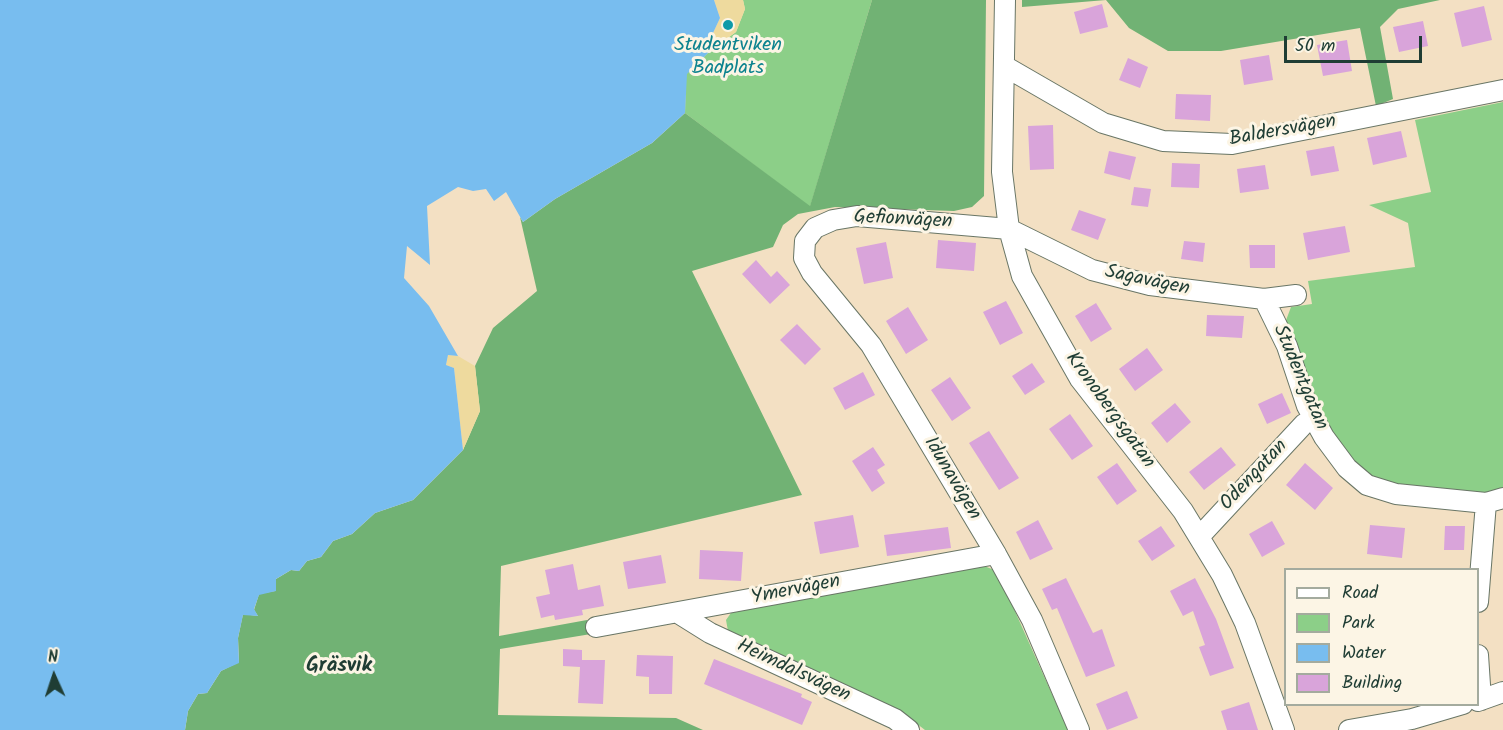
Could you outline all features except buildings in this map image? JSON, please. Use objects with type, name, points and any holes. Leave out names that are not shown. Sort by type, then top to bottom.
[{"type":"street","name":"Kronobergsgatan","points":[[1005,0],[1006,67],[1002,172],[1009,229],[1022,276],[1080,379],[1184,512],[1222,575],[1245,623],[1284,730]]},
{"type":"street","name":"Baldersvägen","points":[[1006,67],[1103,123],[1163,141],[1232,144],[1503,90]]},
{"type":"street","name":"Gefionvägen","points":[[805,241],[815,228],[833,220],[857,216],[1009,229]]},
{"type":"street","name":"Sagavägen","points":[[1009,229],[1092,270],[1150,285],[1264,299],[1296,295]]},
{"type":"street","name":"Idunavägen","points":[[805,241],[804,258],[812,273],[871,345],[996,554],[1032,620],[1079,730]]},
{"type":"street","name":"Studentgatan","points":[[1264,299],[1287,346],[1314,418],[1347,468],[1367,484],[1396,494],[1494,501]]},
{"type":"street","name":"Odengatan","points":[[1199,537],[1304,424],[1314,418]]},
{"type":"street","points":[[1479,596],[1494,501]]},
{"type":"street","name":"Ymervägen","points":[[596,627],[996,554]]},
{"type":"street","name":"Heimdalsvägen","points":[[678,613],[710,633],[895,719],[909,730]]},
{"type":"street","points":[[1479,700],[1503,692]]},
{"type":"street","points":[[1348,730],[1412,719],[1459,706]]},
{"type":"green space","points":[[743,0],[872,0],[810,207],[685,113],[686,74],[711,50],[736,32],[745,9]]},
{"type":"green space","points":[[872,0],[986,0],[984,196],[972,207],[954,211],[835,207],[798,214],[783,225],[773,247],[692,271],[802,495],[501,566],[499,636],[587,620],[591,634],[500,649],[498,715],[676,718],[703,730],[185,730],[188,711],[198,694],[207,693],[221,671],[239,662],[238,638],[243,614],[258,616],[254,610],[259,594],[275,591],[276,579],[291,570],[299,571],[307,561],[321,557],[333,541],[352,534],[375,513],[413,500],[463,450],[480,411],[475,366],[493,328],[537,291],[520,217],[523,222],[555,199],[652,143],[685,113],[810,206]]},
{"type":"green space","points":[[1022,0],[1106,0],[1022,7]]},
{"type":"green space","points":[[1106,0],[1440,0],[1398,9],[1380,27],[1393,99],[1376,106],[1360,28],[1221,51],[1168,51],[1129,28]]},
{"type":"green space","points":[[1503,102],[1503,492],[1491,497],[1392,484],[1370,475],[1344,456],[1323,417],[1285,323],[1291,307],[1312,304],[1308,281],[1415,267],[1408,223],[1369,205],[1431,192],[1415,120]]},
{"type":"green space","points":[[984,566],[997,571],[1068,730],[925,730],[903,713],[728,631],[726,620],[733,610]]},
{"type":"sand","name":"Studentviken Badplats","points":[[714,0],[743,0],[745,9],[736,32],[711,50],[713,33],[720,18]]},
{"type":"sand","points":[[448,355],[458,356],[475,366],[480,411],[463,450],[454,368],[446,365]]},
{"type":"water","points":[[0,0],[714,0],[720,18],[713,33],[711,50],[687,74],[685,113],[652,143],[555,199],[523,222],[506,192],[494,201],[486,189],[473,191],[458,187],[427,206],[430,265],[407,246],[404,278],[429,306],[458,356],[448,355],[446,365],[454,368],[463,450],[413,500],[375,513],[352,534],[333,541],[321,557],[307,561],[299,571],[291,570],[276,579],[276,591],[259,595],[254,609],[258,616],[243,615],[238,638],[239,663],[221,671],[207,693],[198,694],[188,711],[185,730],[0,730]]},
{"type":"place","name":"Studentviken Badplats","points":[[728,25]]},
{"type":"district","name":"Gräsvik","points":[[339,667]]}]
